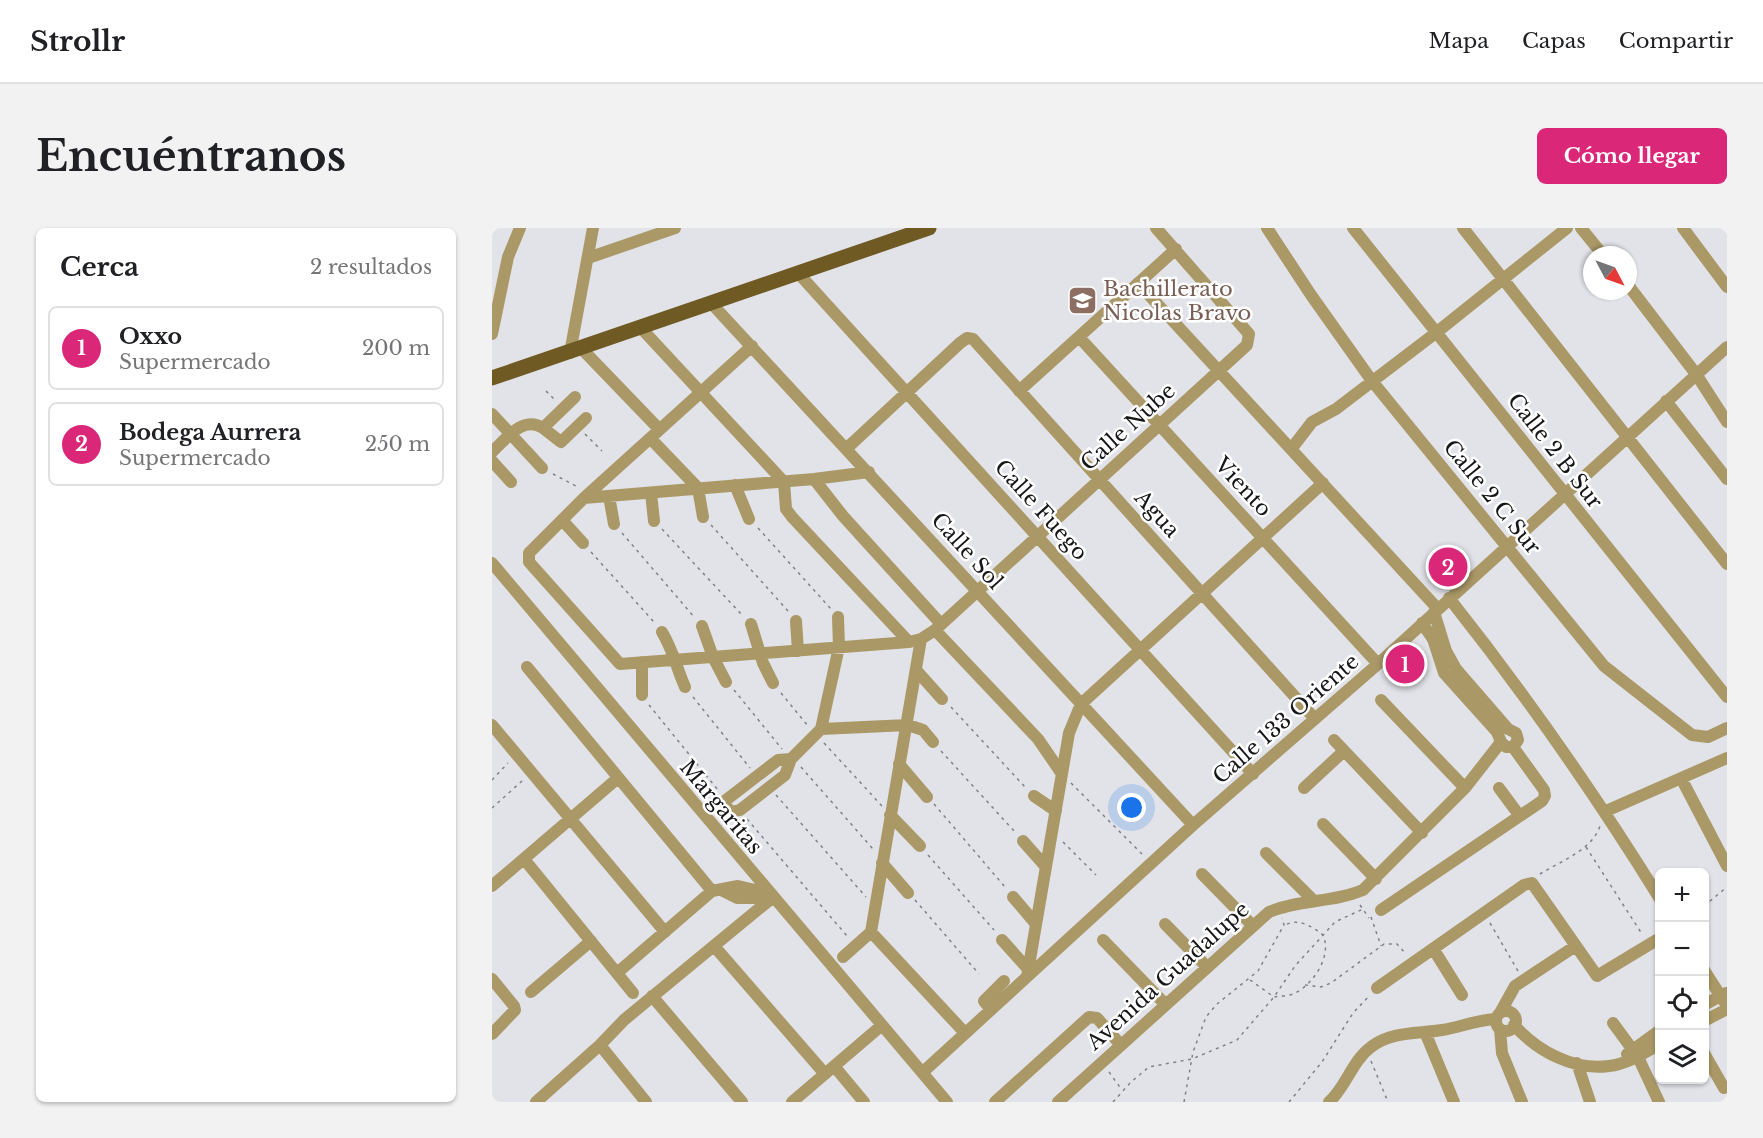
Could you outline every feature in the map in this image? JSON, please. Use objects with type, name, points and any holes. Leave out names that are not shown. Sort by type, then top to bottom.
[{"type":"main road","points":[[492,378],[930,228]]},
{"type":"street","points":[[492,334],[508,257],[520,228]]},
{"type":"street","points":[[593,228],[576,351],[655,434],[698,488],[703,517]]},
{"type":"street","points":[[588,258],[675,228]]},
{"type":"street","name":"Calle Nube","points":[[915,641],[938,627],[1247,345],[1249,334],[1156,228]]},
{"type":"street","name":"Calle 2 C Sur","points":[[1267,228],[1372,381],[1610,672],[1692,735],[1708,736],[1727,728]]},
{"type":"street","name":"Calle 2 B Sur","points":[[1353,228],[1727,697]]},
{"type":"street","points":[[1463,228],[1727,564]]},
{"type":"street","points":[[1292,448],[1312,422],[1336,409],[1567,228]]},
{"type":"street","points":[[1581,228],[1596,246]]},
{"type":"street","points":[[1683,228],[1727,287]]},
{"type":"street","points":[[1019,391],[1176,249]]},
{"type":"street","name":"Calle Fuego","points":[[799,273],[1253,774]]},
{"type":"street","points":[[1138,283],[1292,448],[1436,610],[1444,674],[1497,732],[1501,742],[1506,747],[1515,745]]},
{"type":"street","points":[[1637,297],[1696,374],[1727,422]]},
{"type":"street","name":"Calle Sol","points":[[712,304],[1193,825]]},
{"type":"street","points":[[641,328],[702,391],[784,482],[786,509],[792,518],[915,641],[916,670],[908,725],[899,764],[870,932],[843,957]]},
{"type":"street","name":"Viento","points":[[1079,337],[1378,664]]},
{"type":"street","name":"Agua","points":[[906,390],[967,338],[973,339],[1315,719]]},
{"type":"street","points":[[752,346],[584,498],[528,558],[620,664],[915,641]]},
{"type":"street","name":"Calle 133 Oriente","points":[[923,1072],[991,1010],[1027,973],[1378,664],[1727,347]]},
{"type":"street","points":[[846,449],[906,390]]},
{"type":"street","points":[[543,428],[575,397]]},
{"type":"street","points":[[1666,401],[1727,479]]},
{"type":"street","points":[[492,414],[542,468]]},
{"type":"street","points":[[492,452],[511,434],[529,422],[535,422],[561,442],[581,423]]},
{"type":"street","points":[[492,461],[512,482]]},
{"type":"street","points":[[584,498],[814,480],[869,472]]},
{"type":"street","points":[[814,480],[938,627],[1038,739],[1062,774]]},
{"type":"street","points":[[1027,973],[1069,733],[1081,704],[1323,483]]},
{"type":"street","points":[[735,485],[749,519]]},
{"type":"street","points":[[651,493],[654,521]]},
{"type":"street","points":[[609,496],[614,524]]},
{"type":"street","points":[[562,520],[583,543]]},
{"type":"street","name":"Margaritas","points":[[492,564],[770,896],[947,1102]]},
{"type":"street","points":[[1449,598],[1517,684],[1606,811],[1655,892]]},
{"type":"street","points":[[791,759],[778,760],[726,800],[725,805],[731,812],[740,810],[785,775],[791,759],[818,732],[839,647],[838,617]]},
{"type":"street","points":[[796,621],[798,651]]},
{"type":"street","points":[[1382,910],[1545,796],[1544,790],[1515,745],[1516,733],[1508,729],[1444,660],[1422,623]]},
{"type":"street","points":[[751,624],[760,654],[773,683]]},
{"type":"street","points":[[702,626],[713,657],[726,682]]},
{"type":"street","points":[[662,632],[676,660],[685,687]]},
{"type":"street","points":[[642,662],[642,695]]},
{"type":"street","points":[[527,667],[618,778],[718,891],[737,898],[770,896]]},
{"type":"street","points":[[916,670],[942,699]]},
{"type":"street","points":[[1381,700],[1465,788]]},
{"type":"street","points":[[492,725],[665,932]]},
{"type":"street","points":[[818,732],[908,725],[923,730],[933,742]]},
{"type":"street","points":[[1334,740],[1422,833]]},
{"type":"street","name":"Avenida Guadalupe","points":[[1058,1102],[1252,925],[1279,908],[1353,894],[1376,879],[1465,788],[1501,742]]},
{"type":"street","points":[[1304,788],[1344,751]]},
{"type":"street","points":[[1606,811],[1727,758]]},
{"type":"street","points":[[899,764],[927,797]]},
{"type":"street","points":[[492,886],[618,778]]},
{"type":"street","points":[[1681,778],[1727,866]]},
{"type":"street","points":[[1498,788],[1519,815]]},
{"type":"street","points":[[1034,796],[1056,812]]},
{"type":"street","points":[[890,815],[920,846]]},
{"type":"street","points":[[1323,824],[1376,879]]},
{"type":"street","points":[[1023,841],[1046,867]]},
{"type":"street","points":[[1266,853],[1314,901]]},
{"type":"street","points":[[524,859],[633,993]]},
{"type":"street","points":[[883,860],[908,893]]},
{"type":"street","points":[[1202,874],[1252,925]]},
{"type":"street","points":[[1377,988],[1524,885],[1532,883],[1597,976],[1654,941]]},
{"type":"street","points":[[617,973],[718,891]]},
{"type":"street","points":[[537,1102],[624,1020],[714,946],[770,896]]},
{"type":"street","points":[[1013,897],[1036,924]]},
{"type":"street","points":[[1165,924],[1207,966]]},
{"type":"street","points":[[870,932],[965,1033]]},
{"type":"street","points":[[1002,940],[1027,973]]},
{"type":"street","points":[[1103,940],[1165,1004]]},
{"type":"street","points":[[531,992],[591,941]]},
{"type":"street","points":[[714,946],[830,1070],[864,1102]]},
{"type":"street","points":[[1434,950],[1462,995]]},
{"type":"street","points":[[1522,1102],[1502,1053],[1501,1018],[1509,994],[1523,979],[1577,950]]},
{"type":"street","points":[[1501,1018],[1527,984],[1577,950]]},
{"type":"street","points":[[1708,976],[1725,1001]]},
{"type":"street","points":[[492,979],[514,1006],[515,1011],[492,1034]]},
{"type":"street","points":[[991,1010],[984,1001],[1004,981]]},
{"type":"street","points":[[652,996],[742,1102]]},
{"type":"street","points":[[1709,1004],[1725,1001]]},
{"type":"street","points":[[1709,1016],[1725,1001]]},
{"type":"street","points":[[995,1102],[1089,1017],[1097,1018],[1120,1044]]},
{"type":"street","points":[[1501,1018],[1508,1030],[1514,1025],[1538,1048],[1551,1055],[1577,1063],[1602,1066],[1621,1062],[1655,1034]]},
{"type":"street","points":[[1329,1102],[1367,1051],[1385,1039],[1407,1033],[1425,1032],[1501,1018]]},
{"type":"street","points":[[1613,1023],[1635,1052],[1659,1102]]},
{"type":"street","points":[[792,1102],[881,1026]]},
{"type":"street","points":[[1425,1032],[1454,1102]]},
{"type":"street","points":[[600,1045],[646,1102]]},
{"type":"street","points":[[1635,1052],[1655,1045]]},
{"type":"street","points":[[1709,1062],[1724,1088]]},
{"type":"street","points":[[1577,1063],[1590,1102]]},
{"type":"path","points":[[546,391],[563,408]]},
{"type":"path","points":[[581,423],[602,451]]},
{"type":"path","points":[[542,468],[576,486]]},
{"type":"path","points":[[703,517],[796,621]]},
{"type":"path","points":[[749,519],[838,617]]},
{"type":"path","points":[[654,521],[751,624]]},
{"type":"path","points":[[614,524],[702,626]]},
{"type":"path","points":[[583,543],[662,632]]},
{"type":"path","points":[[726,682],[791,759],[801,767],[883,860]]},
{"type":"path","points":[[773,683],[890,815]]},
{"type":"path","points":[[685,687],[756,777]]},
{"type":"path","points":[[642,695],[726,800]]},
{"type":"path","points":[[942,699],[1034,796]]},
{"type":"path","points":[[933,742],[1023,841]]},
{"type":"path","points":[[493,779],[517,754]]},
{"type":"path","points":[[492,808],[531,772]]},
{"type":"path","points":[[1062,774],[1151,864]]},
{"type":"path","points":[[768,788],[778,796],[875,907]]},
{"type":"path","points":[[927,797],[1013,897]]},
{"type":"path","points":[[740,810],[855,946]]},
{"type":"path","points":[[1532,883],[1537,875],[1586,847],[1597,835],[1606,811]]},
{"type":"path","points":[[1052,831],[1096,875]]},
{"type":"path","points":[[920,846],[1002,940]]},
{"type":"path","points":[[1586,847],[1654,941]]},
{"type":"path","points":[[1709,902],[1727,887]]},
{"type":"path","points":[[908,893],[979,975]]},
{"type":"path","points":[[1353,894],[1370,918],[1381,947]]},
{"type":"path","points":[[1279,908],[1284,925]]},
{"type":"path","points":[[1113,1102],[1149,1067],[1192,1059],[1237,1040],[1274,997],[1295,966],[1335,922],[1363,909]]},
{"type":"path","points":[[1370,918],[1382,910]]},
{"type":"path","points":[[1485,914],[1523,979]]},
{"type":"path","points":[[1184,1102],[1192,1059],[1206,1017],[1217,1004],[1258,971],[1284,925],[1291,922],[1304,923],[1323,935],[1326,951],[1320,968],[1296,993],[1274,997],[1249,980]]},
{"type":"path","points":[[1305,985],[1321,987],[1331,983],[1388,943],[1397,944],[1414,962]]},
{"type":"path","points":[[1289,1102],[1322,1062],[1353,1013],[1377,988]]},
{"type":"path","points":[[1367,1051],[1388,1102]]},
{"type":"path","points":[[1101,1062],[1123,1090]]},
{"type":"place","name":"Bachillerato Nicolas Bravo","points":[[1082,301]]},
{"type":"place","name":"Bodega Aurrera","points":[[1448,567]]},
{"type":"place","name":"Oxxo","points":[[1405,664]]}]
